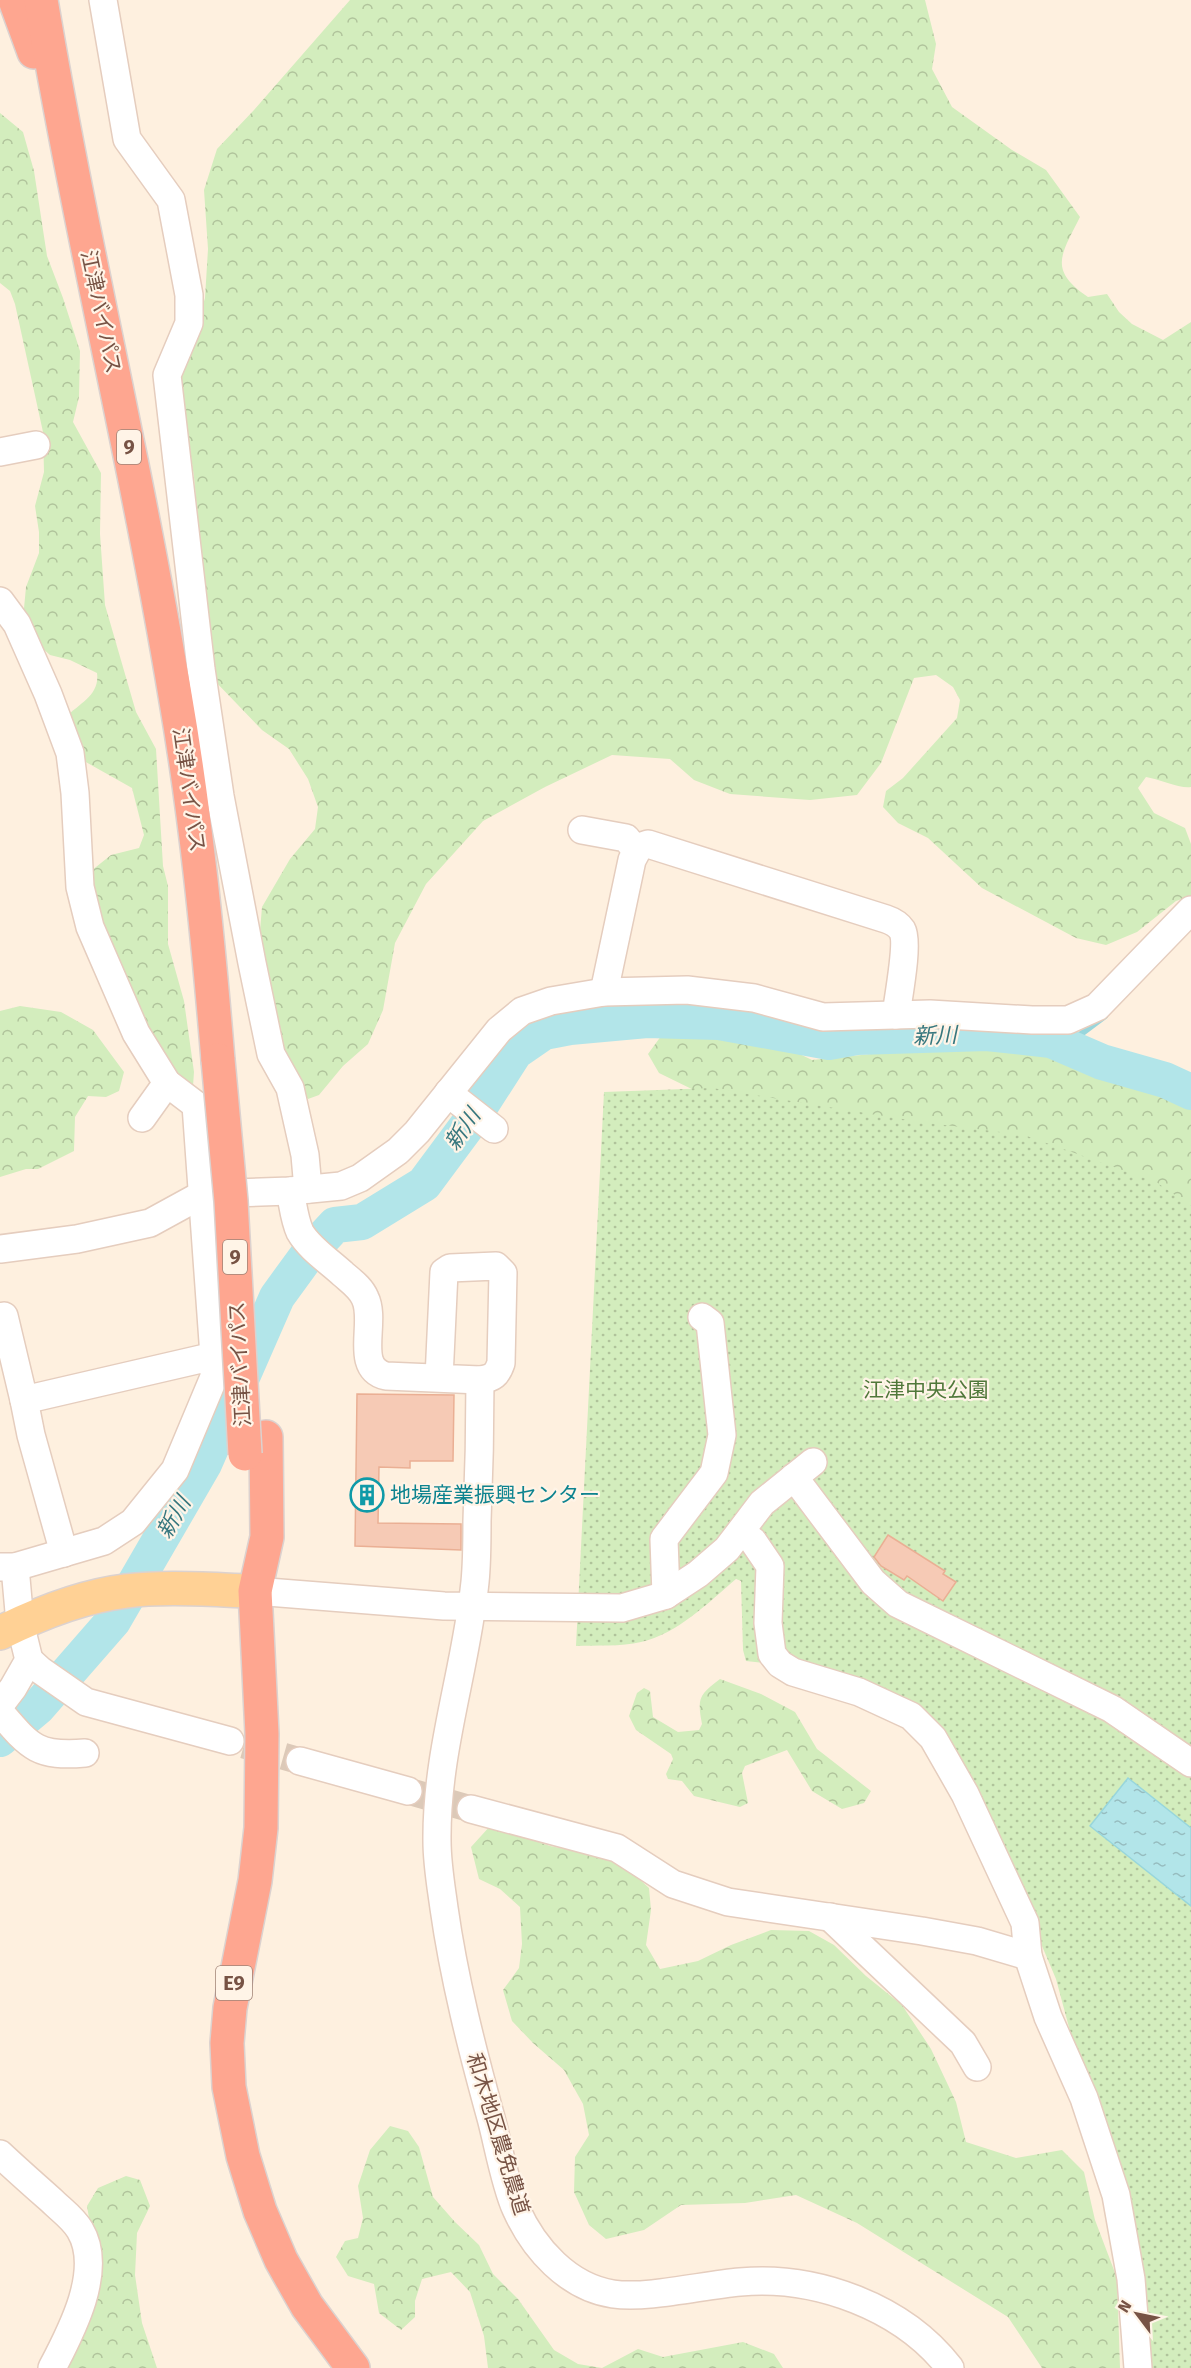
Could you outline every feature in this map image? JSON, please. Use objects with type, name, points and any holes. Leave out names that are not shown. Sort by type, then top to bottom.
[{"type":"highway","name":"9","points":[[15,0],[64,136]]},
{"type":"highway","name":"江津バイパス","points":[[41,0],[64,136],[124,420],[176,696],[228,1058],[231,1201],[256,1445],[247,1544],[255,1591]]},
{"type":"highway","name":"9","points":[[64,0],[64,136]]},
{"type":"highway","name":"E9","points":[[255,1591],[262,1734],[261,1828],[255,1881],[230,2008],[227,2043],[229,2087],[243,2156],[260,2211],[281,2260],[302,2297],[346,2360]]},
{"type":"main road","points":[[10,1628],[95,1596],[129,1590],[255,1591]]},
{"type":"street","points":[[104,0],[127,139],[171,200],[189,294],[189,323],[167,375],[201,669],[220,796],[271,1053],[290,1088],[305,1155],[296,1222],[305,1239],[364,1295],[370,1318],[368,1357],[373,1370],[386,1376],[480,1380],[494,1377],[501,1363],[503,1273],[496,1266],[450,1268],[444,1272],[439,1378]]},
{"type":"street","points":[[0,452],[36,445]]},
{"type":"street","points":[[0,601],[17,624],[48,694],[70,753],[77,822],[80,887],[90,927],[136,1033],[167,1083],[196,1105],[214,1356],[214,1377],[175,1470],[133,1522],[104,1540],[8,1567],[10,1628],[34,1665],[86,1702],[230,1741]]},
{"type":"street","points":[[582,830],[626,838],[636,850]]},
{"type":"street","points":[[604,992],[632,860],[636,850],[644,845],[652,845],[799,890],[897,924],[901,928],[905,942],[896,1015]]},
{"type":"street","points":[[0,1249],[77,1239],[150,1223],[203,1194],[259,1194],[340,1186],[360,1179],[398,1152],[455,1098],[499,1030],[522,1011],[551,1001],[604,992],[687,990],[754,998],[823,1017],[930,1014],[1068,1020],[1098,1007],[1190,914]]},
{"type":"street","points":[[142,1118],[167,1083]]},
{"type":"street","points":[[455,1098],[489,1125]]},
{"type":"street","points":[[1,1309],[31,1435],[64,1553]]},
{"type":"street","points":[[666,1595],[664,1539],[714,1473],[722,1435],[710,1323],[702,1317]]},
{"type":"street","points":[[24,1400],[214,1356]]},
{"type":"street","name":"和木地区農免農道","points":[[480,1380],[475,1582],[442,1763],[437,1840],[450,1950],[469,2038],[514,2206],[526,2227],[555,2264],[572,2279],[591,2287],[613,2294],[637,2294],[743,2281],[804,2286],[834,2293],[879,2309],[923,2339],[950,2368]]},
{"type":"street","points":[[255,1591],[422,1605],[622,1608],[666,1595],[698,1574],[727,1549],[762,1503],[803,1470],[873,1582],[898,1604],[1112,1709],[1191,1763]]},
{"type":"street","points":[[741,1532],[753,1541],[770,1566],[772,1579],[768,1623],[772,1654],[780,1664],[793,1672],[859,1692],[904,1712],[919,1722],[933,1738],[966,1794],[1025,1923],[1028,1956],[1048,2017],[1096,2130],[1116,2195],[1131,2279],[1138,2368]]},
{"type":"street","points":[[34,1665],[14,1688],[0,1710],[24,1738],[39,1750],[46,1753],[85,1753]]},
{"type":"street","points":[[300,1761],[408,1791]]},
{"type":"street","points":[[471,1809],[617,1848],[673,1884],[728,1902],[977,1941],[1028,1956]]},
{"type":"street","points":[[830,1917],[963,2043],[977,2067]]},
{"type":"street","points":[[0,2154],[73,2220],[84,2237],[88,2260],[84,2292],[72,2330],[52,2368]]},
{"type":"green space","points":[[350,0],[925,0],[936,44],[932,69],[952,107],[1012,150],[1046,170],[1080,217],[1062,261],[1067,278],[1088,297],[1107,294],[1119,312],[1132,324],[1163,340],[1191,322],[1191,787],[1181,787],[1146,777],[1138,788],[1154,813],[1185,828],[1191,844],[1191,896],[1176,901],[1137,932],[1106,945],[1076,938],[982,888],[928,838],[898,823],[883,807],[886,791],[903,778],[957,718],[960,700],[953,687],[936,675],[914,678],[881,763],[857,795],[810,800],[730,794],[694,780],[670,759],[612,755],[545,787],[483,821],[426,884],[395,943],[383,1010],[368,1044],[343,1066],[319,1095],[308,1099],[298,1087],[278,1045],[259,943],[262,907],[290,859],[315,829],[318,807],[308,779],[289,749],[262,730],[213,679],[194,477],[180,381],[205,298],[208,249],[204,190],[217,149]]},
{"type":"green space","points":[[0,113],[23,132],[34,171],[47,256],[80,351],[79,397],[73,422],[101,473],[100,534],[105,605],[136,712],[156,749],[163,866],[168,886],[168,944],[184,1001],[194,1072],[193,1086],[190,1088],[159,1061],[93,918],[91,871],[111,855],[139,848],[144,835],[132,788],[84,761],[66,717],[92,693],[97,681],[97,673],[70,660],[50,655],[32,639],[23,619],[26,587],[39,553],[35,506],[44,472],[43,432],[15,304],[10,291],[0,283]]},
{"type":"green space","points":[[20,1006],[61,1012],[93,1030],[124,1072],[119,1091],[106,1097],[88,1096],[75,1117],[74,1151],[38,1169],[26,1169],[0,1177],[0,1011]]},
{"type":"green space","points":[[697,1027],[777,1043],[812,1060],[970,1044],[1033,1045],[1191,1102],[1191,1219],[706,1096],[659,1073],[648,1054],[664,1032]]},
{"type":"green space","name":"江津中央公園","points":[[712,1088],[921,1122],[1024,1135],[1156,1182],[1191,1206],[1191,2368],[1151,2368],[1131,2199],[1077,2057],[1056,1979],[1031,1920],[929,1745],[908,1725],[765,1663],[746,1661],[743,1650],[741,1581],[736,1579],[692,1616],[654,1638],[625,1645],[576,1646],[604,1092]]},
{"type":"green space","points":[[720,1679],[761,1694],[795,1712],[817,1749],[871,1791],[864,1803],[842,1809],[812,1791],[787,1750],[745,1766],[742,1773],[748,1803],[740,1807],[694,1796],[682,1781],[668,1779],[666,1774],[673,1759],[671,1754],[636,1730],[629,1716],[637,1693],[644,1688],[650,1691],[653,1717],[678,1732],[699,1730],[702,1724],[701,1698]]},
{"type":"green space","points":[[491,1825],[550,1846],[599,1856],[624,1865],[649,1888],[651,1910],[646,1945],[660,1969],[698,1961],[731,1945],[771,1930],[809,1931],[834,1945],[866,1976],[902,2005],[931,2049],[956,2102],[966,2142],[1016,2158],[1062,2150],[1084,2172],[1095,2220],[1117,2278],[1120,2368],[1042,2368],[1008,2317],[857,2223],[796,2195],[745,2203],[681,2205],[644,2230],[606,2239],[589,2225],[574,2192],[575,2157],[589,2135],[583,2104],[564,2070],[512,2021],[503,1990],[519,1968],[522,1944],[520,1907],[500,1889],[479,1879],[471,1847]]},
{"type":"green space","points":[[390,2126],[408,2131],[419,2147],[433,2197],[479,2245],[493,2274],[518,2299],[554,2350],[578,2364],[602,2368],[488,2368],[484,2336],[470,2292],[451,2272],[422,2279],[415,2301],[415,2317],[401,2330],[379,2313],[374,2284],[348,2276],[336,2257],[345,2241],[358,2238],[363,2218],[358,2186],[370,2150]]},
{"type":"green space","points":[[126,2176],[140,2180],[150,2206],[137,2233],[135,2275],[142,2323],[157,2368],[65,2368],[92,2236],[87,2206],[98,2188]]},
{"type":"green space","points":[[743,2342],[774,2354],[783,2368],[602,2368],[638,2349],[663,2357]]},
{"type":"water","points":[[1128,1778],[1191,1828],[1191,1906],[1090,1826]]},
{"type":"building","name":"地場産業振興センター","points":[[357,1394],[454,1395],[453,1461],[410,1461],[410,1468],[379,1467],[378,1523],[461,1524],[461,1550],[355,1546]]},
{"type":"building","points":[[888,1535],[945,1571],[943,1574],[956,1582],[943,1601],[907,1576],[904,1580],[881,1566],[874,1557]]},
{"type":"waterway","points":[[1051,1040],[1073,1040],[1105,1016]]},
{"type":"waterway","name":"新川","points":[[0,1739],[38,1707],[113,1621],[204,1464],[277,1297],[309,1253],[335,1225],[362,1222],[424,1184],[470,1122],[515,1052],[544,1032],[570,1027],[647,1020],[719,1022],[829,1042],[857,1037],[987,1033],[1051,1040],[1102,1062],[1165,1080],[1191,1092]]},
{"type":"tunnel","points":[[244,1745],[300,1761]]},
{"type":"tunnel","points":[[408,1791],[471,1809]]},
{"type":"place","name":"地場産業振興センター","points":[[367,1495]]}]
